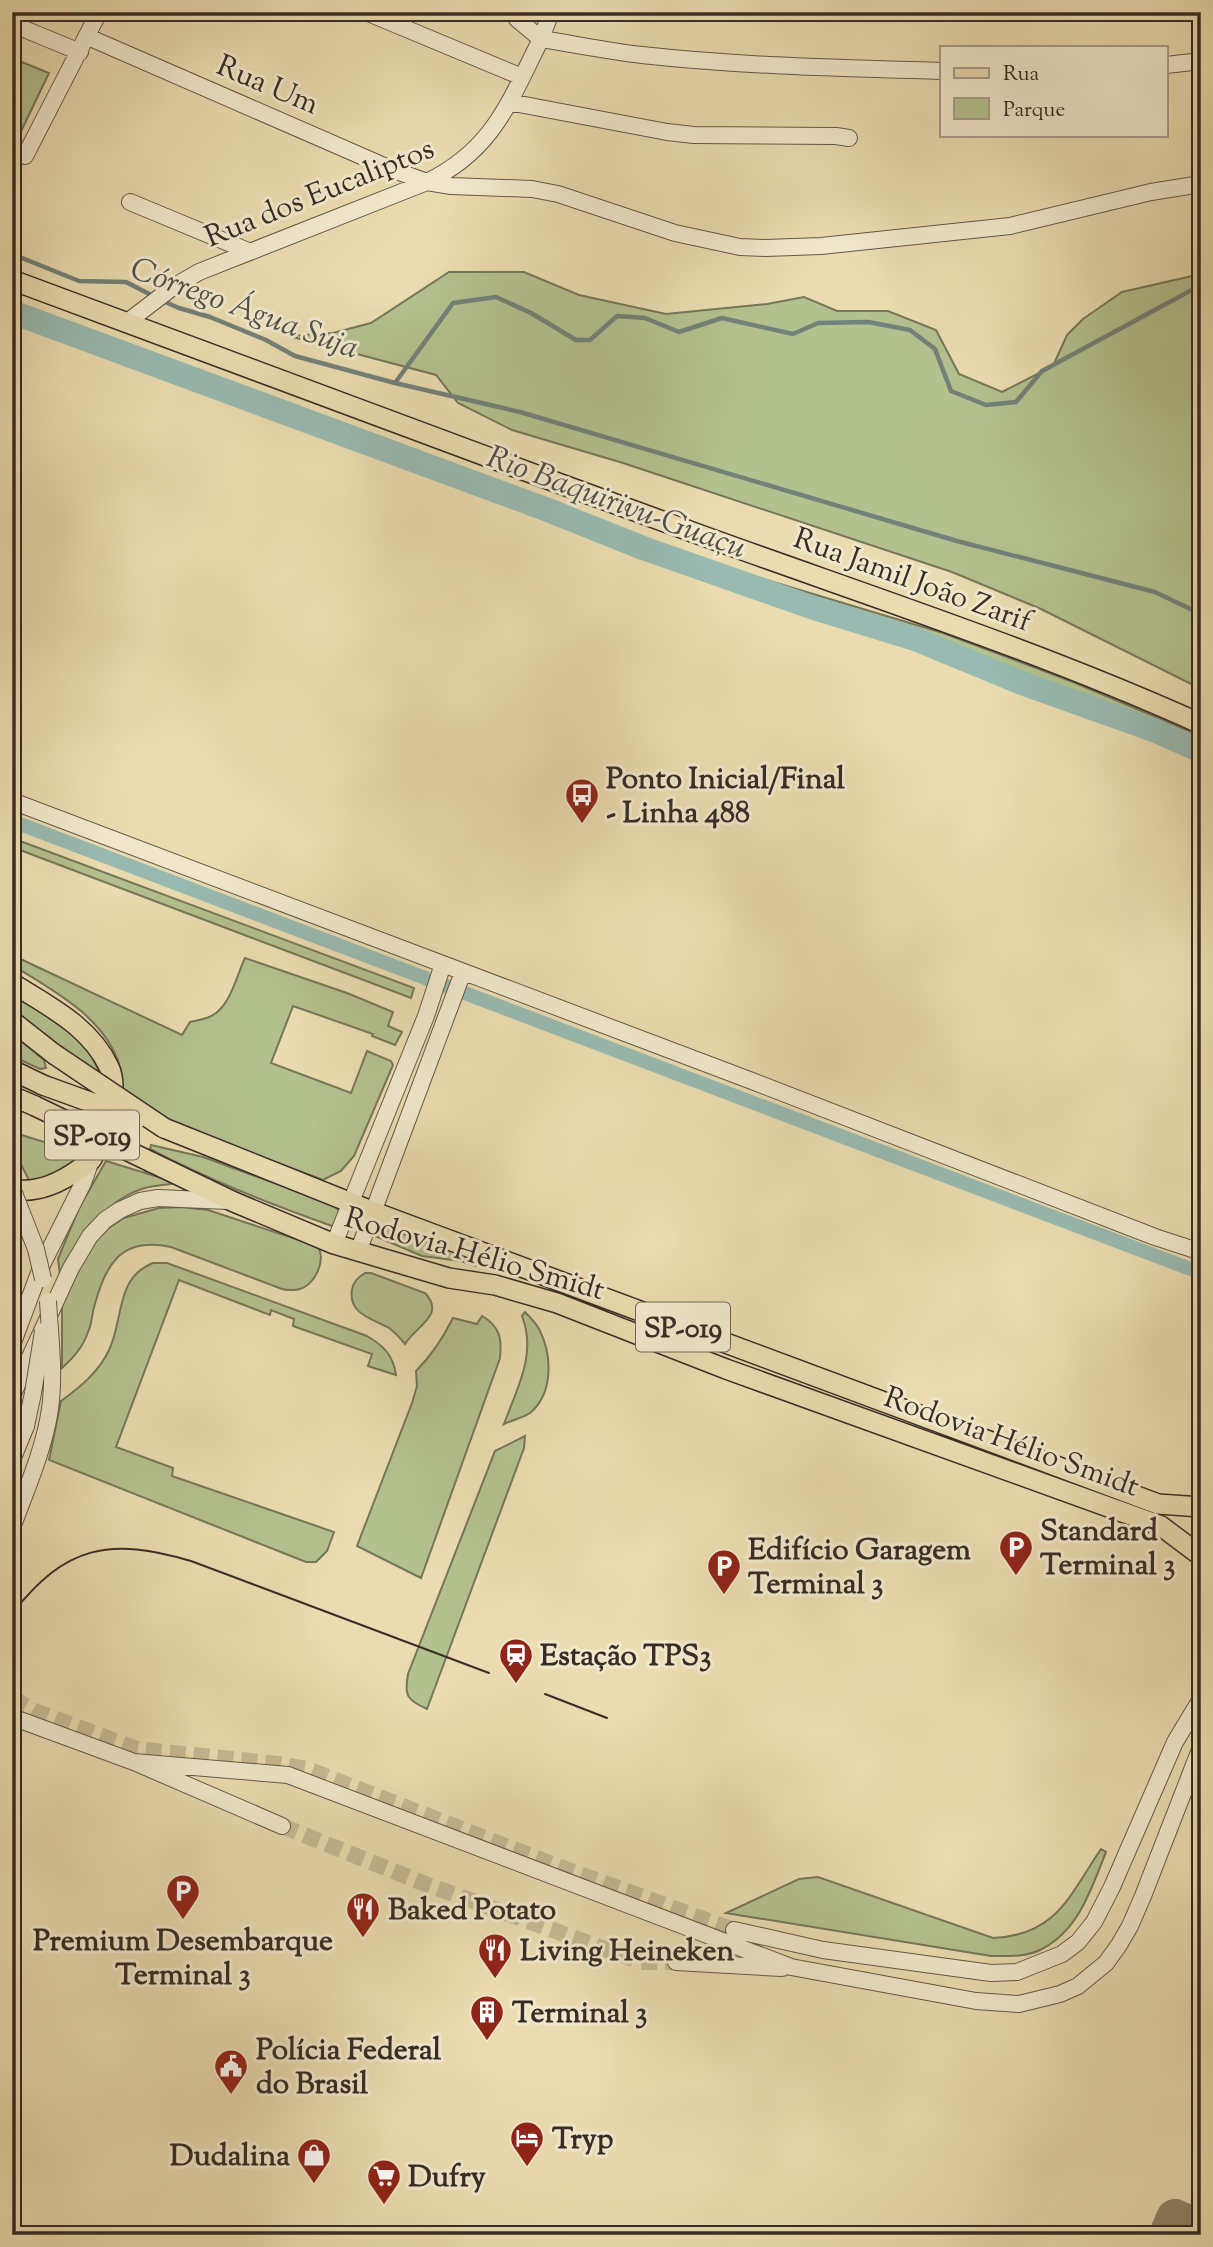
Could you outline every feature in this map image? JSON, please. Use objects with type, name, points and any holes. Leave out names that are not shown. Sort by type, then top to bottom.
[{"type":"main road","name":"Rua Jamil João Zarif","points":[[12,280],[656,519],[933,616],[1090,676],[1201,724]]},
{"type":"main road","points":[[12,983],[74,1023],[95,1044],[111,1070],[113,1086],[109,1112],[91,1160],[64,1180],[49,1186],[35,1190],[12,1189]]},
{"type":"main road","points":[[12,1021],[54,1054],[164,1128]]},
{"type":"main road","name":"Rodovia Hélio Smidt","points":[[12,1070],[43,1085],[164,1128],[374,1212],[1158,1504],[1201,1507]]},
{"type":"main road","name":"Rodovia Hélio Smidt","points":[[12,1096],[234,1202],[334,1244],[449,1279],[495,1285],[568,1306],[726,1369],[1161,1526],[1201,1556]]},
{"type":"street","points":[[25,156],[99,12]]},
{"type":"street","points":[[515,12],[517,19],[541,39],[641,55],[940,71]]},
{"type":"street","name":"Rua dos Eucaliptos","points":[[126,323],[173,286],[199,272],[426,182],[461,162],[477,148],[502,117],[541,39],[551,12]]},
{"type":"street","points":[[370,13],[522,77]]},
{"type":"street","points":[[12,24],[80,52]]},
{"type":"street","name":"Rua Um","points":[[88,37],[426,182],[451,186],[532,189],[558,194],[675,233],[740,247],[821,246],[953,234],[1010,226],[1151,192],[1201,184]]},
{"type":"street","points":[[1168,65],[1201,61]]},
{"type":"street","points":[[509,102],[694,135],[849,138]]},
{"type":"street","points":[[130,202],[248,251]]},
{"type":"street","points":[[12,801],[441,971],[752,1081],[1155,1237],[1201,1252]]},
{"type":"street","points":[[334,1244],[441,971]]},
{"type":"street","points":[[358,1252],[461,978]]},
{"type":"street","points":[[12,1345],[42,1265],[83,1183],[91,1160]]},
{"type":"street","points":[[12,1189],[36,1249],[48,1301],[52,1362],[50,1411],[43,1442],[12,1528]]},
{"type":"street","points":[[12,1396],[71,1268],[90,1236],[105,1220],[140,1201],[158,1198],[234,1202]]},
{"type":"street","points":[[12,1460],[26,1426],[48,1301]]},
{"type":"street","points":[[734,1930],[823,1950],[990,1973],[1017,1972],[1062,1954],[1078,1942],[1094,1922],[1175,1742],[1201,1699]]},
{"type":"street","points":[[15,1718],[134,1762],[282,1826]]},
{"type":"street","points":[[134,1762],[288,1775],[791,1967],[976,2001],[1019,2004],[1041,2000],[1078,1986],[1106,1963],[1130,1926],[1201,1747]]},
{"type":"street","points":[[676,1962],[752,1968],[791,1967]]},
{"type":"green space","points":[[12,58],[49,73],[12,150]]},
{"type":"green space","points":[[449,272],[524,272],[579,295],[666,314],[767,304],[804,297],[837,311],[888,311],[936,330],[959,374],[1002,392],[1053,366],[1067,335],[1083,319],[1122,292],[1201,274],[1201,689],[1041,609],[952,572],[623,463],[512,430],[458,403],[436,375],[289,336],[333,333],[371,323]]},
{"type":"green space","points":[[740,572],[943,633],[1073,682],[1201,736],[1201,747],[1160,728],[1006,669],[989,658],[923,634],[902,631],[893,624],[869,616],[799,599],[742,579],[739,577]]},
{"type":"green space","points":[[12,838],[414,988],[411,998],[12,847]]},
{"type":"green space","points":[[12,955],[182,1035],[190,1022],[210,1017],[221,1008],[230,995],[245,958],[393,1012],[388,1026],[402,1032],[395,1045],[372,1036],[373,1034],[293,1006],[271,1063],[351,1093],[367,1051],[391,1061],[393,1065],[354,1156],[341,1171],[323,1180],[167,1121],[122,1094],[120,1067],[103,1034],[76,1007],[12,965]]},
{"type":"green space","points":[[12,991],[55,1019],[78,1038],[96,1064],[103,1081],[12,1013]]},
{"type":"green space","points":[[12,1033],[44,1060],[46,1068],[40,1069],[12,1056]]},
{"type":"green space","points":[[12,1132],[86,1155],[74,1170],[31,1184],[12,1147]]},
{"type":"green space","points":[[151,1145],[203,1157],[334,1205],[341,1213],[337,1223],[332,1226],[217,1181],[150,1149]]},
{"type":"green space","points":[[106,1161],[178,1183],[145,1188],[117,1202],[95,1223],[60,1276],[58,1259],[79,1208]]},
{"type":"green space","points":[[159,1208],[208,1210],[317,1246],[321,1258],[318,1271],[305,1287],[288,1290],[171,1247],[139,1246],[117,1258],[109,1268],[86,1337],[78,1351],[62,1368],[62,1294],[94,1243],[107,1229],[124,1218]]},
{"type":"green space","points":[[386,1225],[476,1258],[478,1264],[475,1266],[461,1261],[422,1256],[375,1236],[373,1232]]},
{"type":"green space","points":[[153,1263],[167,1263],[367,1336],[383,1347],[390,1357],[396,1375],[368,1366],[372,1354],[293,1326],[294,1319],[271,1310],[270,1315],[179,1280],[116,1447],[173,1468],[172,1476],[334,1532],[327,1551],[316,1562],[306,1562],[49,1460],[61,1401],[88,1379],[105,1358],[114,1338],[126,1289],[141,1270]]},
{"type":"green space","points":[[365,1273],[425,1293],[431,1301],[431,1314],[405,1344],[391,1330],[363,1315],[354,1305],[353,1285]]},
{"type":"green space","points":[[525,1312],[543,1339],[548,1361],[547,1384],[538,1405],[530,1413],[504,1424],[524,1371],[527,1344],[522,1316]]},
{"type":"green space","points":[[482,1316],[496,1329],[501,1345],[500,1358],[421,1578],[357,1546],[412,1403],[417,1386],[416,1371],[437,1346],[453,1318],[477,1324]]},
{"type":"green space","points":[[525,1436],[524,1448],[427,1709],[408,1696],[408,1674],[495,1451]]},
{"type":"green space","points":[[1101,1849],[1106,1852],[1089,1894],[1074,1920],[1053,1942],[1040,1950],[1023,1955],[991,1956],[726,1913],[799,1879],[818,1877],[993,1938],[1015,1935],[1047,1921],[1059,1910]]},
{"type":"waterway","name":"Córrego Água Suja","points":[[12,254],[79,281],[126,282],[155,297]]},
{"type":"waterway","name":"Córrego Água Suja","points":[[163,301],[266,340],[295,356],[395,383],[453,303],[496,297],[531,313],[576,340],[590,340],[617,316],[645,318],[679,332],[722,318],[793,334],[818,323],[868,322],[910,330],[935,349],[951,391],[986,405],[1016,402],[1042,371],[1201,285]]},
{"type":"waterway","name":"Rio Baquirivu-Guaçu","points":[[12,312],[548,510],[643,548],[814,608],[915,639],[1019,682],[1156,731],[1201,751]]},
{"type":"waterway","points":[[395,383],[520,412],[957,541],[1155,592],[1201,614]]},
{"type":"waterway","points":[[12,821],[1201,1273]]},
{"type":"taxiway","points":[[1168,2235],[1175,2218],[1188,2224],[1198,2235]]},
{"type":"tunnel","points":[[12,1698],[35,1711],[137,1749],[307,1769],[560,1867],[734,1930]]},
{"type":"tunnel","points":[[282,1826],[423,1883],[641,1962],[676,1962]]},
{"type":"tram line","points":[[12,1614],[51,1573],[71,1561],[91,1553],[136,1549],[191,1561],[489,1673]]},
{"type":"tram line","points":[[545,1694],[607,1718]]},
{"type":"place","name":"Ponto Inicial/Final - Linha 488","points":[[582,825]]},
{"type":"place","name":"Standard Terminal 3","points":[[1016,1577]]},
{"type":"place","name":"Edifício Garagem Terminal 3","points":[[724,1596]]},
{"type":"place","name":"Estação TPS3","points":[[516,1685]]},
{"type":"place","name":"Premium Desembarque Terminal 3","points":[[183,1921]]},
{"type":"place","name":"Baked Potato","points":[[363,1939]]},
{"type":"place","name":"Living Heineken","points":[[495,1980]]},
{"type":"place","name":"Terminal 3","points":[[487,2042]]},
{"type":"place","name":"Polícia Federal do Brasil","points":[[231,2096]]},
{"type":"place","name":"Tryp","points":[[527,2168]]},
{"type":"place","name":"Dudalina","points":[[314,2185]]},
{"type":"place","name":"Dufry","points":[[384,2206]]}]
